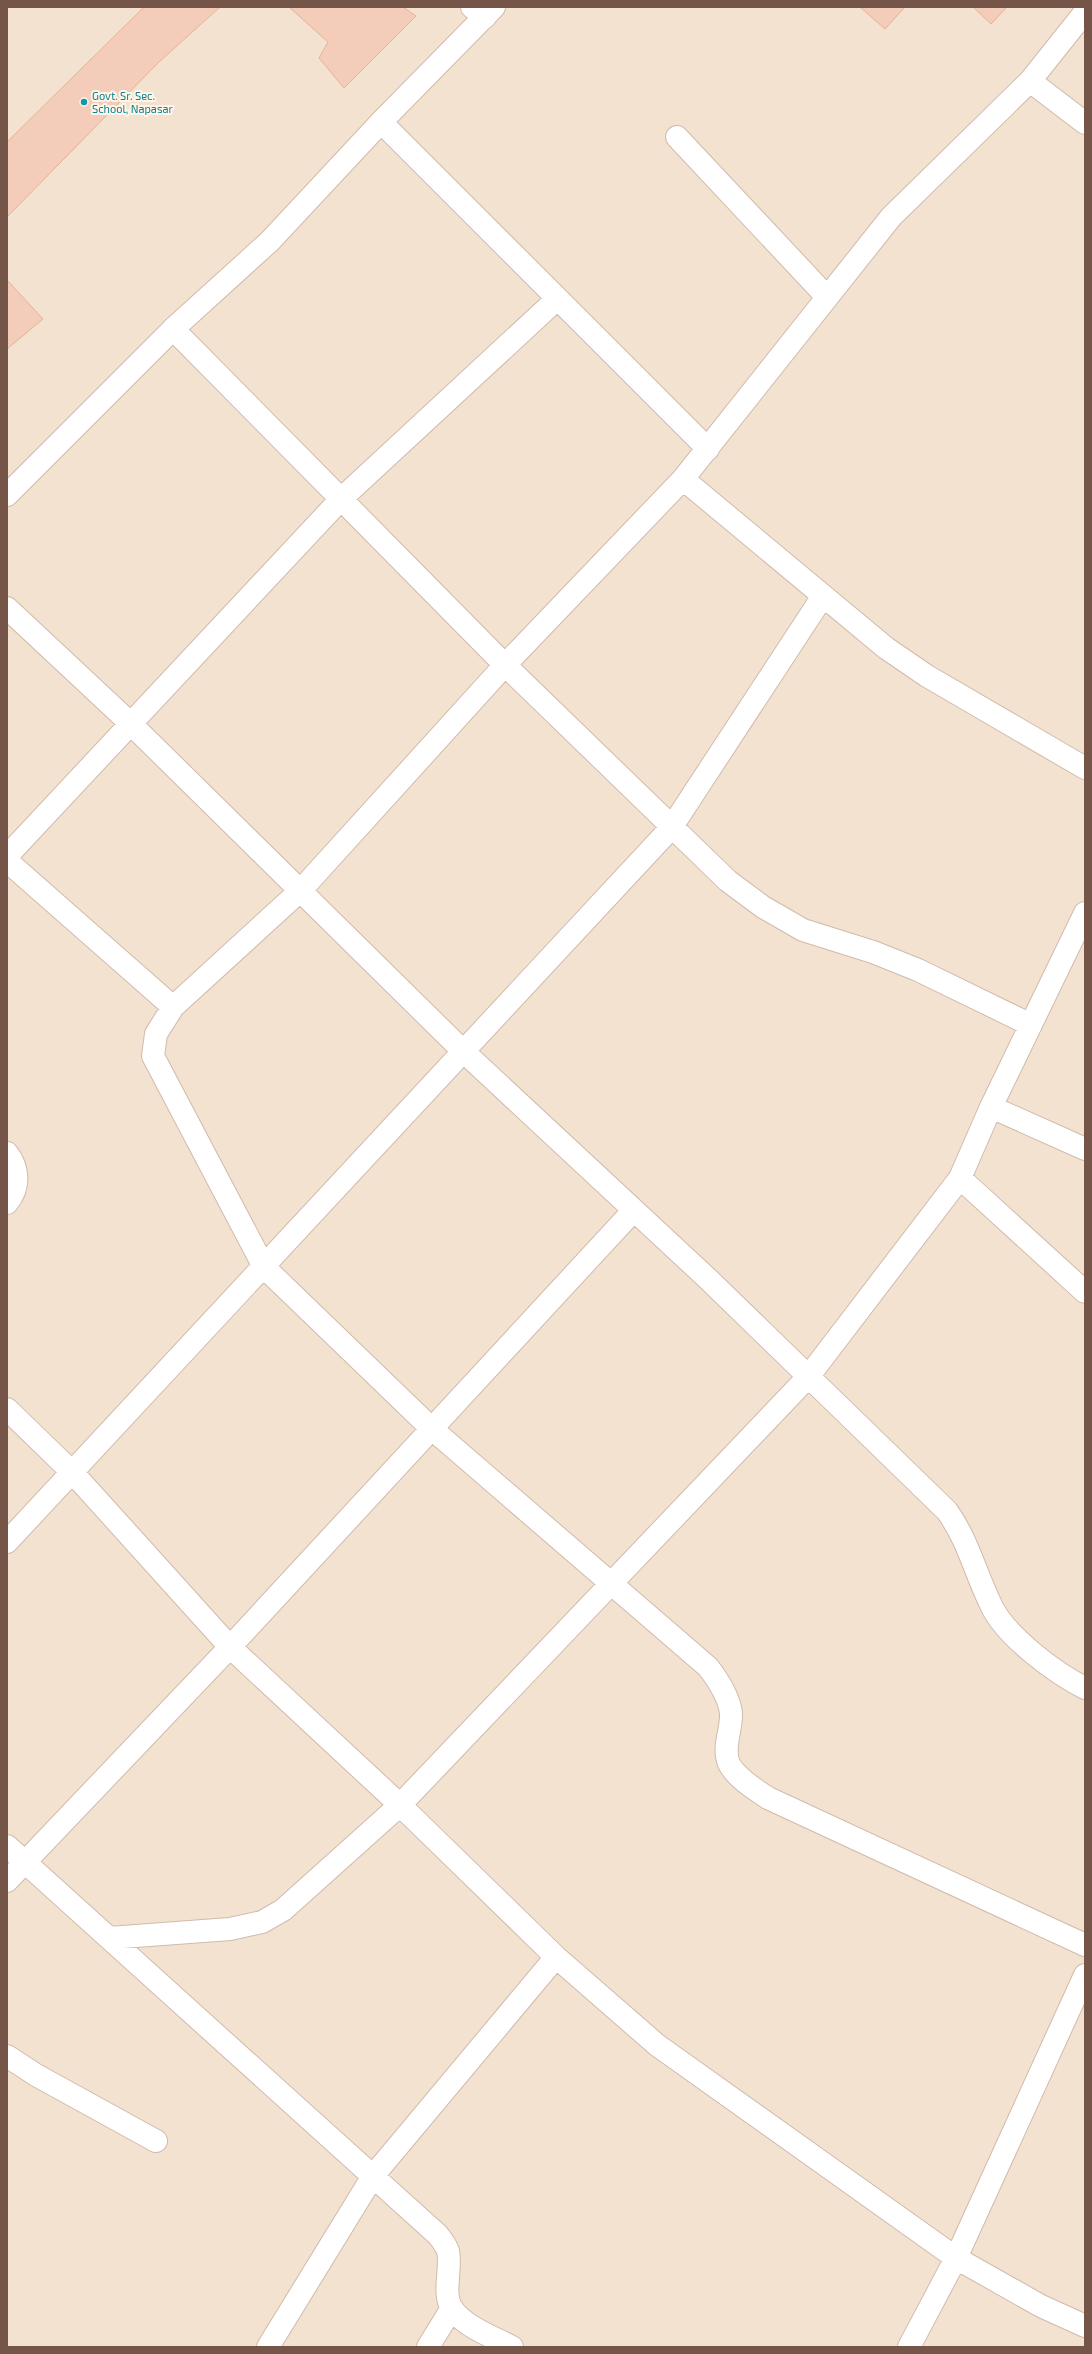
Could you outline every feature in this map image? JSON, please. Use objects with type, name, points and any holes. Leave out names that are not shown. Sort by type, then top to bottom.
[{"type":"street","points":[[7,495],[173,329],[270,241],[484,10]]},
{"type":"street","points":[[1085,12],[1030,81],[892,217],[683,479],[505,665],[301,890],[173,1006],[156,1034],[153,1056],[264,1268],[432,1429],[612,1582],[708,1667],[722,1687],[731,1713],[726,1741],[728,1762],[744,1781],[768,1798],[1085,1945]]},
{"type":"street","points":[[1030,81],[1085,123]]},
{"type":"street","points":[[381,122],[556,300],[708,449]]},
{"type":"street","points":[[677,137],[828,297]]},
{"type":"street","points":[[7,856],[341,499],[556,300]]},
{"type":"street","points":[[173,329],[505,665],[671,828],[728,881],[763,907],[804,930],[873,952],[898,962],[1031,1025]]},
{"type":"street","points":[[683,479],[886,648],[926,676],[1085,768]]},
{"type":"street","points":[[7,1542],[264,1268],[671,828],[823,596]]},
{"type":"street","points":[[7,608],[130,723],[464,1052],[707,1278],[946,1510],[961,1531],[992,1607],[1004,1626],[1020,1641],[1085,1688]]},
{"type":"street","points":[[7,861],[173,1006]]},
{"type":"street","points":[[110,1938],[230,1929],[262,1922],[283,1910],[400,1805],[808,1377],[960,1178],[991,1107],[1085,913]]},
{"type":"street","points":[[991,1107],[1085,1149]]},
{"type":"street","points":[[7,1153],[13,1161],[17,1173],[16,1188],[7,1203]]},
{"type":"street","points":[[960,1178],[1085,1292]]},
{"type":"street","points":[[7,1881],[24,1861],[230,1648],[634,1210]]},
{"type":"street","points":[[7,1409],[73,1473],[230,1648],[400,1805],[556,1957],[657,2045],[956,2258],[1041,2306],[1085,2326]]},
{"type":"street","points":[[7,1846],[438,2235],[448,2249],[450,2268],[448,2294],[452,2308],[462,2320],[512,2347]]},
{"type":"street","points":[[268,2347],[373,2176],[556,1957]]},
{"type":"street","points":[[909,2347],[956,2258],[1085,1975]]},
{"type":"street","points":[[7,2056],[36,2075],[156,2141]]},
{"type":"street","points":[[428,2347],[452,2308]]},
{"type":"shaded area","points":[[7,7],[1085,7],[1085,2347],[7,2347]]},
{"type":"building","name":"Govt. Sr. Sec. School, Napasar","points":[[144,7],[220,7],[159,62],[7,217],[7,142]]},
{"type":"building","points":[[289,7],[403,7],[416,16],[344,88],[319,58],[328,42]]},
{"type":"building","points":[[860,7],[905,7],[885,29]]},
{"type":"building","points":[[973,7],[1007,7],[991,24]]},
{"type":"building","points":[[7,280],[43,319],[7,349]]},
{"type":"place","name":"Govt. Sr. Sec. School, Napasar","points":[[84,102]]}]
